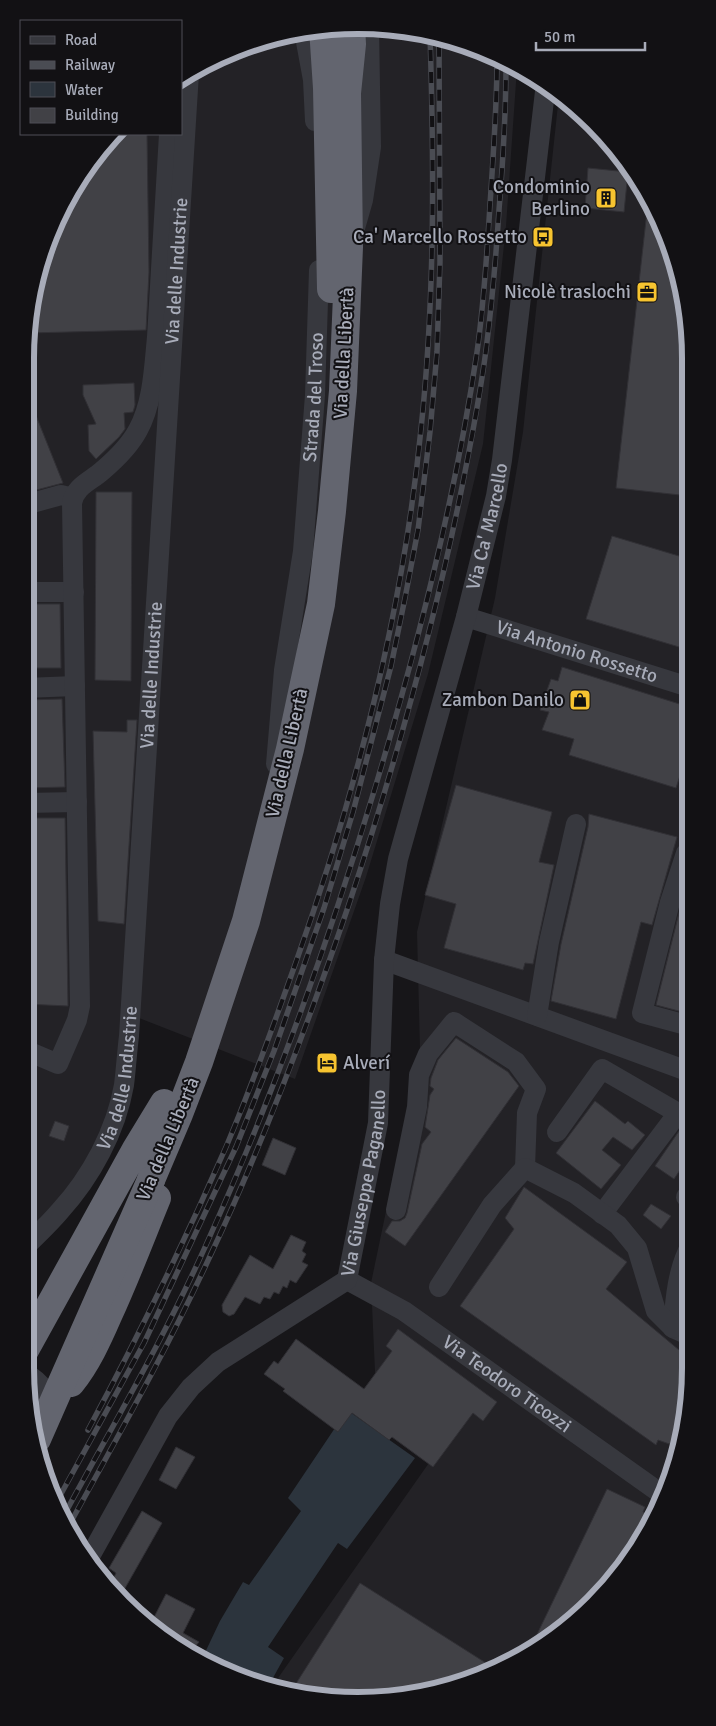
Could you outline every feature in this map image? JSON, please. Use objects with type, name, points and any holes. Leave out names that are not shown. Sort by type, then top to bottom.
[{"type":"highway","name":"Via della Libertà","points":[[172,1109],[182,1061],[237,887],[265,776],[276,764],[287,681],[304,594],[315,503],[331,301],[337,90],[352,44],[351,34]]},
{"type":"highway","points":[[325,36],[337,90]]},
{"type":"highway","name":"Via della Libertà","points":[[40,1431],[172,1109],[206,1044],[246,921],[288,758],[321,604],[343,391],[349,247],[337,90]]},
{"type":"highway","points":[[34,1334],[136,1149],[172,1109]]},
{"type":"highway","points":[[42,1410],[54,1404],[80,1369],[93,1347],[122,1284],[157,1197],[172,1109]]},
{"type":"highway","name":"Via della Libertà","points":[[42,1410],[106,1245],[143,1177]]},
{"type":"street","points":[[337,90],[338,34]]},
{"type":"street","points":[[349,247],[363,200],[371,147],[369,34]]},
{"type":"street","name":"Strada del Troso","points":[[276,764],[284,670],[303,551],[315,395],[319,297],[317,168],[313,90],[305,39]]},
{"type":"street","name":"Via delle Industrie","points":[[34,1238],[61,1210],[87,1177],[102,1149],[114,1120],[124,1086],[129,1036],[188,82]]},
{"type":"street","name":"Via Ca' Marcello","points":[[384,960],[390,904],[398,859],[466,617],[496,496],[502,460],[545,93]]},
{"type":"street","points":[[34,1054],[58,1064],[77,1020],[80,1003],[73,498],[76,491],[102,471],[129,442],[138,430],[146,411],[157,337],[169,135]]},
{"type":"street","points":[[34,502],[61,495],[73,498]]},
{"type":"street","points":[[34,592],[74,592]]},
{"type":"street","name":"Via Antonio Rossetto","points":[[466,617],[682,684]]},
{"type":"street","points":[[34,688],[75,686]]},
{"type":"street","points":[[34,803],[77,802]]},
{"type":"street","points":[[537,1016],[549,942],[576,824]]},
{"type":"street","points":[[682,865],[670,902],[642,1013],[682,1024]]},
{"type":"street","points":[[384,960],[682,1069]]},
{"type":"street","name":"Via Giuseppe Paganello","points":[[92,1553],[168,1416],[190,1387],[218,1362],[347,1280],[378,1123],[384,960]]},
{"type":"street","points":[[396,1210],[417,1107],[419,1075],[428,1054],[454,1022],[516,1062],[536,1089],[527,1113],[525,1168],[492,1205],[439,1287]]},
{"type":"street","points":[[558,1132],[602,1069],[678,1113],[602,1214]]},
{"type":"street","points":[[525,1168],[574,1193],[618,1225],[638,1248],[656,1311],[682,1332]]},
{"type":"street","points":[[682,1269],[675,1298],[682,1332]]},
{"type":"street","name":"Via Teodoro Ticozzi","points":[[347,1280],[404,1311],[658,1492]]},
{"type":"street","points":[[34,1379],[43,1387],[50,1400],[42,1410],[51,1426],[43,1442]]},
{"type":"shaded area","points":[[337,34],[379,34],[421,40],[462,51],[482,58],[517,75],[506,226],[483,444],[428,674],[366,877],[295,1079],[139,1018],[196,77],[234,58],[254,51],[295,40]]},
{"type":"shaded area","points":[[558,103],[572,114],[602,144],[639,196],[658,234],[665,254],[676,295],[682,337],[682,1389],[676,1431],[658,1492],[628,1548],[602,1582],[572,1612],[538,1638],[482,1668],[421,1686],[379,1692],[337,1692],[295,1686],[276,1681],[431,1460],[377,1416],[371,1283],[420,1049],[417,932],[495,598],[523,432]]},
{"type":"shaded area","points":[[123,135],[178,135],[122,1056],[108,1118],[82,1174],[34,1225],[34,337],[40,295],[51,254],[67,215],[88,178]]},
{"type":"water","points":[[347,1410],[415,1458],[347,1549],[338,1543],[268,1647],[284,1658],[272,1680],[234,1668],[205,1654],[220,1621],[243,1582],[249,1585],[301,1511],[288,1498]]},
{"type":"building","points":[[123,135],[147,135],[149,272],[146,330],[35,333],[40,295],[58,234],[88,178]]},
{"type":"building","name":"Condominio Berlino","points":[[588,168],[623,172],[627,177],[624,212],[585,208]]},
{"type":"building","points":[[647,211],[658,234],[671,274],[682,337],[682,495],[616,488]]},
{"type":"building","points":[[134,383],[135,405],[133,412],[124,413],[125,429],[96,459],[89,451],[88,425],[96,424],[83,395],[83,385]]},
{"type":"building","points":[[34,410],[63,483],[34,491]]},
{"type":"building","points":[[96,492],[132,492],[131,681],[95,680]]},
{"type":"building","points":[[612,536],[682,557],[682,648],[586,619]]},
{"type":"building","points":[[34,604],[60,604],[61,668],[34,668]]},
{"type":"building","points":[[562,667],[682,705],[682,770],[676,788],[569,755],[574,739],[542,730],[549,712],[540,710],[551,679],[558,681]]},
{"type":"building","points":[[62,699],[65,787],[34,788],[34,700]]},
{"type":"building","points":[[127,720],[137,720],[124,924],[98,921],[93,731],[127,732]]},
{"type":"building","points":[[456,785],[552,812],[539,862],[554,865],[533,964],[525,963],[523,970],[444,948],[456,904],[425,895]]},
{"type":"building","points":[[589,814],[677,837],[652,925],[641,922],[616,1019],[551,1001],[561,944],[588,827]]},
{"type":"building","points":[[34,818],[65,818],[68,1006],[34,1004]]},
{"type":"building","points":[[682,902],[682,1012],[656,1005]]},
{"type":"building","points":[[456,1038],[508,1072],[519,1086],[405,1246],[385,1232],[392,1221],[400,1221],[405,1218],[407,1213],[422,1144],[431,1132],[425,1127],[430,1095],[434,1089],[430,1086],[431,1078],[438,1060]]},
{"type":"building","points":[[595,1101],[625,1124],[628,1121],[645,1135],[632,1150],[613,1137],[602,1150],[621,1165],[601,1189],[556,1153]]},
{"type":"building","points":[[55,1121],[69,1126],[64,1141],[49,1136]]},
{"type":"building","points":[[682,1127],[682,1167],[674,1179],[655,1166]]},
{"type":"building","points":[[273,1138],[296,1148],[285,1175],[262,1165]]},
{"type":"building","points":[[524,1187],[627,1262],[606,1289],[682,1352],[682,1389],[673,1445],[658,1440],[656,1445],[460,1306],[514,1229],[505,1218]]},
{"type":"building","points":[[651,1204],[671,1216],[661,1229],[643,1215]]},
{"type":"building","points":[[291,1235],[306,1242],[302,1251],[306,1254],[302,1262],[308,1265],[296,1283],[290,1280],[287,1288],[283,1286],[279,1294],[274,1292],[270,1299],[264,1297],[260,1304],[245,1297],[234,1314],[229,1316],[223,1312],[222,1305],[250,1255],[273,1269]]},
{"type":"building","points":[[398,1329],[497,1402],[483,1421],[473,1413],[433,1467],[392,1437],[389,1440],[352,1413],[338,1432],[283,1391],[285,1389],[264,1374],[274,1361],[278,1364],[296,1339],[364,1389],[392,1351],[386,1346]]},
{"type":"building","points":[[176,1447],[195,1457],[176,1489],[159,1480]]},
{"type":"building","points":[[607,1489],[645,1507],[643,1512],[647,1514],[639,1530],[602,1582],[572,1612],[534,1640]]},
{"type":"building","points":[[142,1511],[162,1523],[123,1591],[113,1580],[116,1573],[109,1568]]},
{"type":"building","points":[[360,1583],[489,1665],[442,1681],[379,1692],[337,1692],[295,1686]]},
{"type":"building","points":[[166,1594],[195,1609],[183,1633],[199,1642],[194,1648],[153,1619]]},
{"type":"railway","points":[[88,1430],[143,1325],[177,1254],[245,1101],[318,897],[339,832],[375,699],[390,632],[413,497],[426,380],[432,232],[430,42]]},
{"type":"railway","points":[[60,1496],[144,1343],[236,1147],[274,1051],[324,908],[353,812],[391,666],[405,598],[418,530],[430,432],[437,352],[440,262],[439,44]]},
{"type":"railway","points":[[67,1510],[173,1315],[231,1189],[277,1076],[319,962],[375,788],[434,572],[468,407],[477,352],[485,278],[495,132],[497,65]]},
{"type":"railway","points":[[72,1520],[142,1393],[177,1324],[249,1169],[317,995],[348,907],[397,751],[451,540],[484,367],[495,263],[504,136],[506,70]]},
{"type":"place","name":"Condominio Berlino","points":[[606,198]]},
{"type":"place","name":"Ca' Marcello Rossetto","points":[[543,237]]},
{"type":"place","name":"Nicolè traslochi","points":[[647,292]]},
{"type":"place","name":"Zambon Danilo","points":[[580,700]]},
{"type":"place","name":"Alverí","points":[[327,1063]]}]
